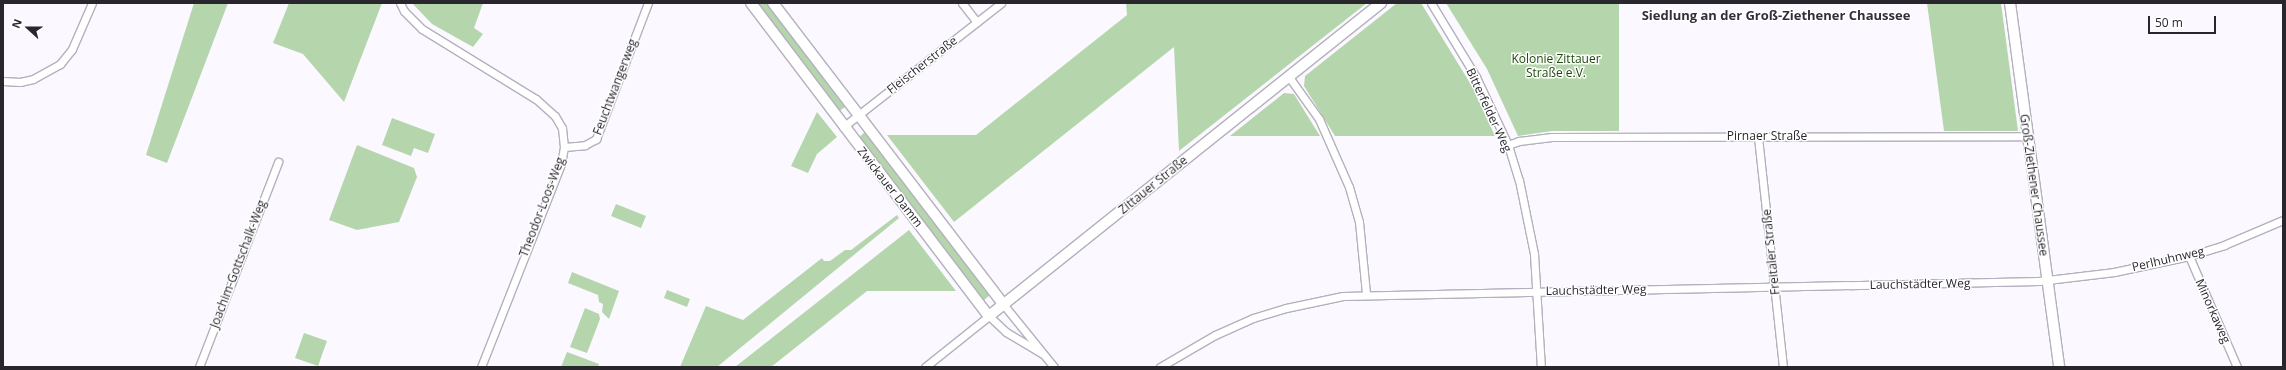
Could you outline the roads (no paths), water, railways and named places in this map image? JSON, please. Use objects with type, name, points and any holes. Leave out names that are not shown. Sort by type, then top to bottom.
[{"type":"street","points":[[3,81],[20,82],[33,79],[60,64],[72,49],[92,3]]},
{"type":"street","name":"Theodor-Loos-Weg","points":[[400,3],[409,16],[422,29],[547,108],[562,128],[564,147],[557,173],[480,367]]},
{"type":"street","name":"Feuchtwangerweg","points":[[564,147],[585,145],[596,139],[648,3]]},
{"type":"street","name":"Zwickauer Damm","points":[[751,3],[843,127],[989,316],[1006,332],[1043,354]]},
{"type":"street","name":"Zwickauer Damm","points":[[773,3],[1003,304],[1054,367]]},
{"type":"street","points":[[962,3],[977,22]]},
{"type":"street","name":"Fleischerstraße","points":[[843,127],[1001,3]]},
{"type":"street","name":"Zittauer Straße","points":[[925,367],[1381,3]]},
{"type":"street","name":"Bitterfelder Weg","points":[[1431,3],[1476,78],[1508,145],[1528,217],[1537,291],[1541,367]]},
{"type":"street","name":"Groß-Ziethener Chaussee","points":[[2010,3],[2059,367]]},
{"type":"street","points":[[1288,77],[1319,119],[1349,187],[1359,222],[1366,293]]},
{"type":"street","name":"Pirnaer Straße","points":[[1508,145],[1519,141],[1552,137],[2028,136]]},
{"type":"street","name":"Freitaler Straße","points":[[1758,137],[1783,367]]},
{"type":"street","name":"Joachim-Gottschalk-Weg","points":[[199,367],[278,162]]},
{"type":"street","name":"Perlhuhnweg","points":[[2047,280],[2114,272],[2189,256],[2224,245],[2283,220]]},
{"type":"street","name":"Minorkaweg","points":[[2189,256],[2237,367]]},
{"type":"street","name":"Lauchstädter Weg","points":[[1160,367],[1215,334],[1254,318],[1317,300],[1366,293],[1775,287],[2047,280]]},
{"type":"district","name":"Siedlung an der Groß-Ziethener Chaussee","points":[[1776,15]]},
{"type":"park label","name":"Kolonie Zittauer Straße e.V.","points":[[1556,66]]}]
